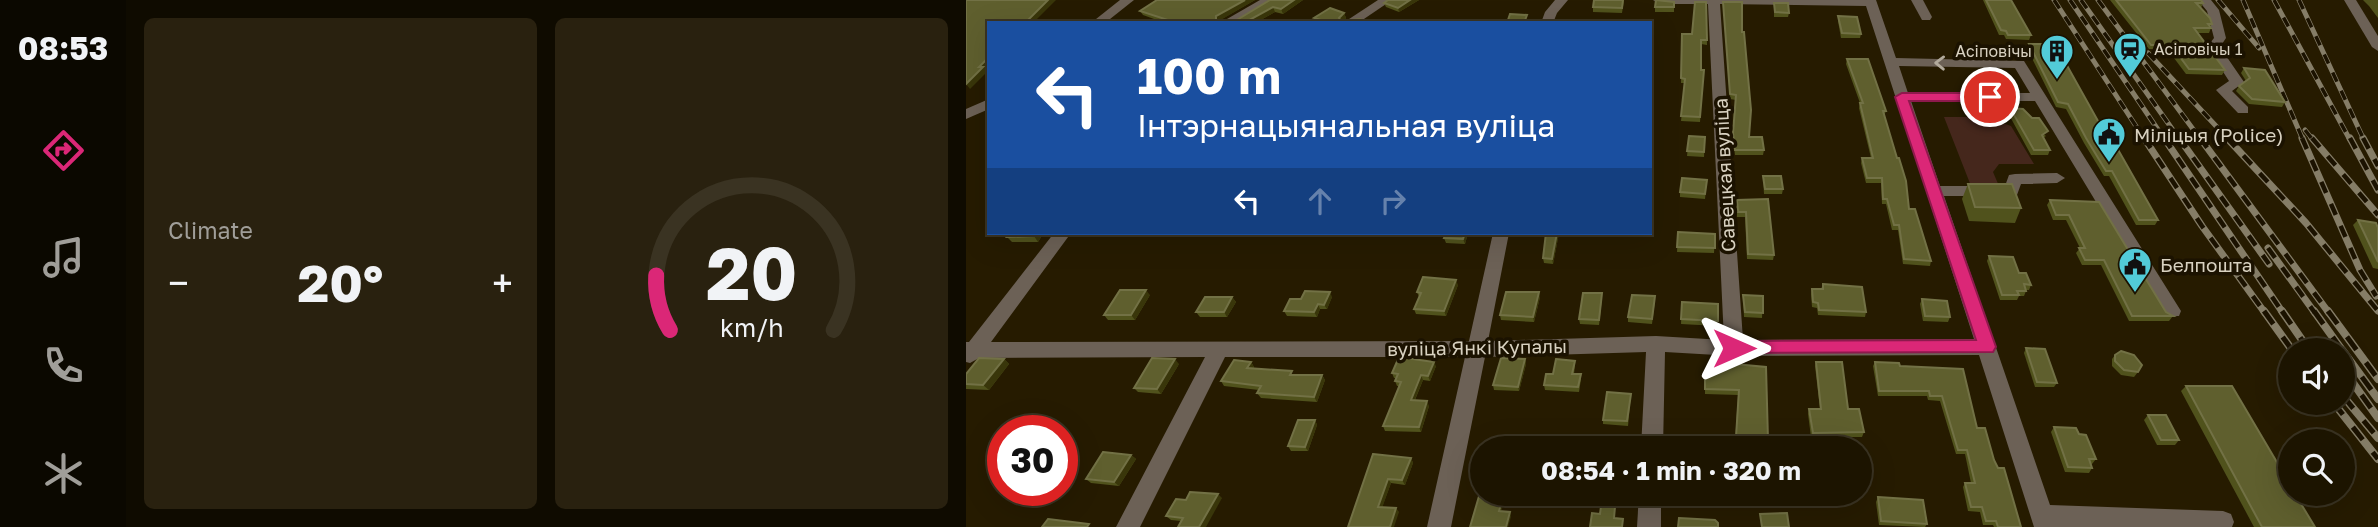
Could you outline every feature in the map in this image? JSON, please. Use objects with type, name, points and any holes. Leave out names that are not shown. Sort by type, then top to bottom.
[{"type":"street","points":[[1230,21],[1269,0]]},
{"type":"street","points":[[1352,21],[1386,0]]},
{"type":"street","points":[[1548,21],[1551,12],[1562,0]]},
{"type":"street","points":[[1659,0],[1870,1],[2044,522],[2223,522]]},
{"type":"street","points":[[1917,0],[1926,17]]},
{"type":"street","points":[[2204,0],[2213,10],[2220,38],[2213,47],[2237,82],[2223,90],[2243,110]]},
{"type":"street","points":[[2350,0],[2378,47]]},
{"type":"street","name":"Савецкая вуліца","points":[[1714,1],[1734,348]]},
{"type":"street","points":[[1100,21],[1126,2]]},
{"type":"street","points":[[1890,62],[2018,64],[2172,311]]},
{"type":"street","points":[[1902,97],[2038,97]]},
{"type":"street","points":[[966,118],[987,104]]},
{"type":"street","points":[[966,118],[987,117]]},
{"type":"street","points":[[1934,191],[2011,191],[2015,179],[2057,178]]},
{"type":"street","points":[[969,353],[1061,235]]},
{"type":"street","points":[[1438,527],[1501,235]]},
{"type":"street","points":[[1652,436],[1656,344]]},
{"type":"street","name":"вуліца Янкі Купалы","points":[[969,353],[1220,348],[1478,349],[1656,344],[1734,348],[1987,347]]},
{"type":"street","points":[[1128,527],[1220,348]]},
{"type":"street","points":[[1649,527],[1650,506]]},
{"type":"shaded area","points":[[1944,117],[1978,117],[1980,122],[1997,121],[2011,126],[2034,164],[1999,164],[1993,172],[1999,186],[1971,186]]},
{"type":"building","points":[[966,0],[1048,0],[1027,21],[987,21],[987,59],[966,84]]},
{"type":"building","points":[[1157,0],[1245,0],[1216,16],[1216,20],[1235,21],[1171,21],[1140,11]]},
{"type":"building","points":[[1270,0],[1294,0],[1281,9],[1273,7],[1248,21],[1235,21]]},
{"type":"building","points":[[1388,0],[1410,0],[1398,8],[1384,3]]},
{"type":"building","points":[[1594,0],[1623,0],[1622,8],[1593,7]]},
{"type":"building","points":[[1656,0],[1674,2],[1674,7],[1655,7]]},
{"type":"building","points":[[1986,0],[2011,0],[2031,35],[2008,35],[2001,30]]},
{"type":"building","points":[[2116,0],[2201,0],[2203,3],[2196,3],[2210,18],[2212,24],[2208,24],[2211,28],[2194,28],[2225,70],[2189,69],[2171,45],[2151,45]]},
{"type":"building","points":[[1695,2],[1706,2],[1707,40],[1701,40],[1701,70],[1704,70],[1700,117],[1681,116],[1685,79],[1681,78],[1682,34],[1692,34]]},
{"type":"building","points":[[1723,2],[1742,2],[1742,32],[1751,110],[1749,137],[1762,137],[1764,150],[1735,150],[1733,133],[1736,95],[1730,94]]},
{"type":"building","points":[[1774,3],[1788,3],[1789,13],[1775,12]]},
{"type":"building","points":[[1330,8],[1344,13],[1339,18],[1341,21],[1314,18]]},
{"type":"building","points":[[1510,14],[1527,15],[1525,21],[1508,21]]},
{"type":"building","points":[[1838,16],[1857,17],[1861,34],[1842,33]]},
{"type":"building","points":[[2029,44],[2055,44],[2158,220],[2139,220],[2112,171],[2106,171],[2068,104],[2058,102]]},
{"type":"building","points":[[1847,59],[1868,59],[1906,181],[1909,209],[1915,209],[1931,261],[1904,259],[1899,225],[1894,225],[1887,199],[1883,199],[1882,178],[1867,178],[1862,158],[1873,158],[1860,103],[1863,103]]},
{"type":"building","points":[[2244,68],[2265,70],[2285,102],[2252,99],[2239,86],[2250,78]]},
{"type":"building","points":[[2010,108],[2023,109],[2032,118],[2039,118],[2048,131],[2042,135],[2050,150],[2034,150]]},
{"type":"building","points":[[1689,136],[1705,137],[1704,152],[1687,151]]},
{"type":"building","points":[[1763,176],[1781,176],[1783,189],[1765,189]]},
{"type":"building","points":[[1682,178],[1707,180],[1705,194],[1680,192]]},
{"type":"building","points":[[1968,184],[2012,184],[2021,208],[1975,207]]},
{"type":"building","points":[[1768,199],[1774,255],[1748,254],[1746,212],[1738,212],[1737,200]]},
{"type":"building","name":"Белпошта","points":[[2050,200],[2099,202],[2166,312],[2173,316],[2132,316],[2104,260],[2085,260],[2079,248],[2085,248],[2069,215],[2056,215]]},
{"type":"building","points":[[2358,220],[2376,223],[2378,262]]},
{"type":"building","points":[[1678,232],[1715,234],[1715,248],[1677,247]]},
{"type":"building","points":[[1008,235],[1035,235],[1034,236],[1007,237]]},
{"type":"building","points":[[1445,235],[1464,235],[1463,239],[1444,238]]},
{"type":"building","points":[[1546,235],[1557,235],[1552,259],[1543,258]]},
{"type":"building","points":[[1989,256],[2013,257],[2019,273],[2026,273],[2031,285],[2024,284],[2026,291],[2017,291],[2019,295],[2002,295]]},
{"type":"building","points":[[1423,277],[1456,280],[1444,311],[1414,309],[1421,293],[1417,292]]},
{"type":"building","points":[[1823,284],[1862,287],[1866,312],[1819,310],[1818,303],[1813,302],[1812,289],[1823,289]]},
{"type":"building","points":[[1120,290],[1146,290],[1131,315],[1104,315]]},
{"type":"building","points":[[1305,291],[1330,292],[1324,305],[1318,304],[1314,312],[1284,311],[1290,299],[1301,299]]},
{"type":"building","points":[[1506,292],[1539,292],[1533,317],[1500,315]]},
{"type":"building","points":[[1583,293],[1602,293],[1599,320],[1579,319]]},
{"type":"building","points":[[1632,295],[1655,296],[1652,319],[1628,317]]},
{"type":"building","points":[[1743,295],[1763,296],[1763,313],[1745,312]]},
{"type":"building","points":[[1205,297],[1232,297],[1224,312],[1196,312]]},
{"type":"building","points":[[1922,299],[1947,301],[1950,317],[1925,316]]},
{"type":"building","points":[[1682,302],[1718,304],[1718,321],[1681,319]]},
{"type":"building","points":[[2026,348],[2045,349],[2057,383],[2037,382]]},
{"type":"building","points":[[2121,351],[2134,355],[2142,365],[2138,372],[2124,370],[2115,361],[2115,355]]},
{"type":"building","points":[[1399,357],[1434,362],[1428,376],[1421,375],[1411,400],[1427,401],[1419,427],[1383,426],[1401,382],[1395,381],[1398,374],[1392,373]]},
{"type":"building","points":[[979,358],[1004,359],[983,385],[966,384],[966,374]]},
{"type":"building","points":[[1152,358],[1175,359],[1157,389],[1134,388]]},
{"type":"building","points":[[1501,358],[1525,359],[1518,387],[1493,385]]},
{"type":"building","points":[[1556,359],[1575,361],[1572,374],[1581,374],[1578,387],[1544,385],[1546,374],[1553,374]]},
{"type":"building","points":[[1234,360],[1251,362],[1247,368],[1292,371],[1290,375],[1322,375],[1314,397],[1257,393],[1261,386],[1221,381]]},
{"type":"building","points":[[1713,362],[1766,367],[1768,436],[1736,436],[1739,390],[1705,389],[1705,374],[1713,374]]},
{"type":"building","points":[[1816,362],[1842,362],[1848,409],[1859,409],[1864,432],[1813,433],[1809,409],[1821,409]]},
{"type":"building","points":[[1875,362],[1963,369],[1977,428],[1985,428],[1994,460],[1998,468],[2004,468],[2021,527],[1998,527],[1996,521],[1986,521],[1982,507],[1971,507],[1965,483],[1975,483],[1967,450],[1958,450],[1942,396],[1930,396],[1929,391],[1879,391]]},
{"type":"building","points":[[2186,386],[2232,386],[2278,464],[2278,506],[2302,506],[2315,527],[2262,527]]},
{"type":"building","points":[[1607,392],[1631,394],[1627,421],[1603,420]]},
{"type":"building","points":[[2148,415],[2166,415],[2179,440],[2161,440]]},
{"type":"building","points":[[1298,420],[1315,420],[1305,447],[1288,446]]},
{"type":"building","points":[[2054,427],[2076,428],[2079,434],[2086,435],[2096,459],[2089,459],[2092,468],[2068,467]]},
{"type":"building","points":[[1103,452],[1131,455],[1114,482],[1086,479]]},
{"type":"building","points":[[1373,454],[1411,458],[1402,480],[1388,479],[1378,507],[1396,508],[1390,527],[1348,527]]},
{"type":"building","points":[[1190,492],[1218,494],[1199,527],[1178,527],[1183,518],[1166,516],[1176,499],[1186,500]]},
{"type":"building","points":[[1878,497],[1923,500],[1927,524],[1881,521]]},
{"type":"building","points":[[1476,506],[1500,506],[1499,511],[1510,512],[1506,527],[1470,527]]},
{"type":"building","points":[[1601,506],[1615,507],[1614,518],[1623,519],[1622,527],[1590,527],[1592,513],[1600,514]]},
{"type":"building","points":[[1787,513],[1789,527],[1762,527],[1760,514]]},
{"type":"building","points":[[1679,518],[1715,520],[1718,527],[1678,527]]},
{"type":"building","points":[[1048,519],[1089,524],[1087,527],[1042,527]]},
{"type":"railway","points":[[2054,0],[2145,140]]},
{"type":"railway","points":[[2070,0],[2165,140]]},
{"type":"railway","points":[[2081,0],[2180,140]]},
{"type":"railway","points":[[2098,0],[2201,140]]},
{"type":"railway","points":[[2218,0],[2259,48]]},
{"type":"railway","points":[[2243,0],[2303,140]]},
{"type":"railway","points":[[2274,0],[2350,140]]},
{"type":"railway","points":[[2299,0],[2364,139]]},
{"type":"railway","points":[[2148,53],[2229,140]]},
{"type":"railway","points":[[2305,130],[2313,140]]},
{"type":"railway","points":[[2144,138],[2202,226],[2265,313]]},
{"type":"railway","points":[[2164,138],[2283,313]]},
{"type":"railway","points":[[2179,138],[2269,264]]},
{"type":"railway","points":[[2200,138],[2329,313]]},
{"type":"railway","points":[[2227,138],[2306,223],[2378,311]]},
{"type":"railway","points":[[2302,138],[2360,270],[2376,296]]},
{"type":"railway","points":[[2312,138],[2378,215]]},
{"type":"railway","points":[[2350,138],[2378,190]]},
{"type":"railway","points":[[2364,139],[2378,166]]},
{"type":"railway","points":[[2268,248],[2315,313]]},
{"type":"railway","points":[[2264,311],[2283,338]]},
{"type":"railway","points":[[2282,311],[2301,338]]},
{"type":"railway","points":[[2314,311],[2333,338]]},
{"type":"railway","points":[[2328,311],[2378,379]]},
{"type":"railway","points":[[2355,367],[2378,399]]},
{"type":"railway","points":[[2355,386],[2378,418]]},
{"type":"railway","points":[[2355,410],[2378,438]]},
{"type":"railway","points":[[2343,415],[2378,459]]},
{"type":"place","name":"Асіповічы 1","points":[[2130,79]]},
{"type":"place","name":"Асіповічы","points":[[2057,81]]},
{"type":"place","name":"Міліцыя (Police)","points":[[2109,164]]},
{"type":"place","name":"Белпошта","points":[[2135,294]]},
{"type":"route","points":[[1734,348],[1987,347],[1902,97],[1990,97]]}]
